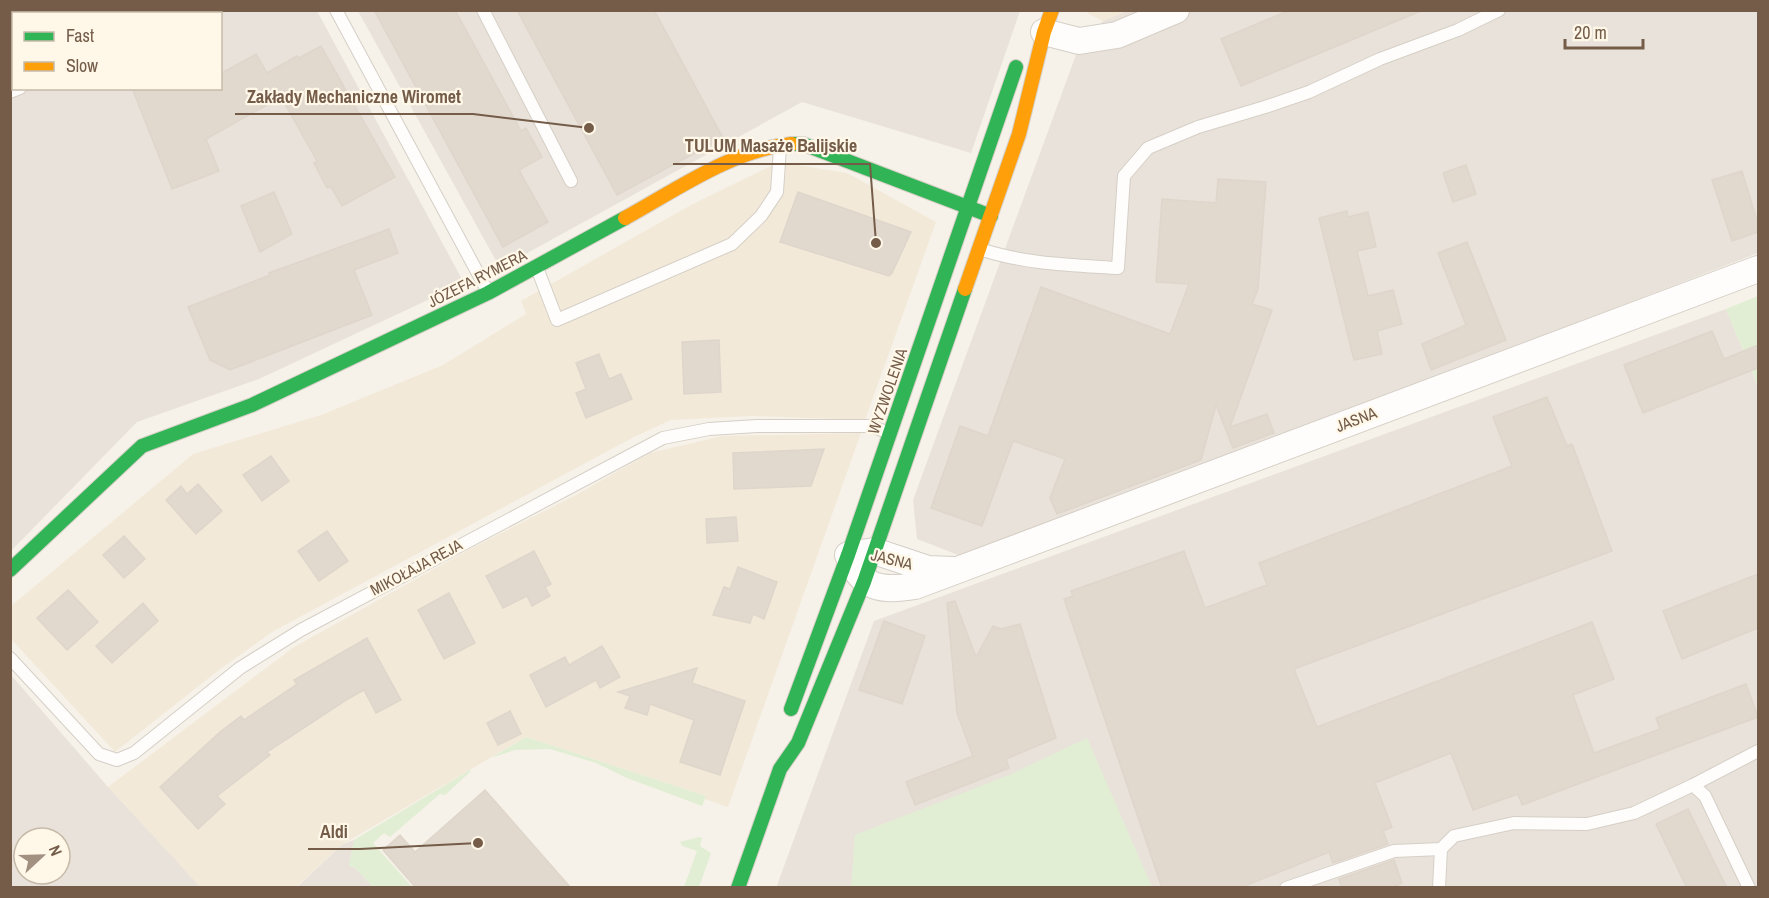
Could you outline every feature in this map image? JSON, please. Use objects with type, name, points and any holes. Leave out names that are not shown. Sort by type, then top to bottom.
[{"type":"street","points":[[738,888],[780,769],[798,743],[864,582],[1019,134],[1048,21],[1079,41],[1117,35],[1176,10]]},
{"type":"street","name":"WYZWOLENIA","points":[[788,720],[800,681],[848,555],[1022,51],[1048,21]]},
{"type":"street","name":"JÓZEFA RYMERA","points":[[10,570],[142,446],[252,405],[488,293],[752,150],[803,144],[991,216]]},
{"type":"street","name":"JASNA","points":[[953,570],[928,569],[874,551],[848,555],[854,569],[864,582],[882,588],[915,586],[1758,269]]},
{"type":"street","points":[[780,769],[782,740]]},
{"type":"lane","points":[[336,10],[488,293]]},
{"type":"lane","points":[[483,10],[571,181]]},
{"type":"lane","points":[[956,241],[994,254],[1044,263],[1119,268],[1124,176],[1148,147],[1198,126],[1309,92],[1380,59],[1458,30],[1499,10]]},
{"type":"lane","points":[[536,267],[544,282],[557,320],[732,244],[761,216],[777,192],[780,145]]},
{"type":"lane","name":"MIKOŁAJA REJA","points":[[10,658],[99,754],[117,760],[134,753],[240,668],[301,630],[663,438],[709,429],[757,426],[871,426],[890,434]]},
{"type":"lane","points":[[1439,888],[1441,849],[1454,836],[1514,823],[1587,824],[1634,813],[1758,751]]},
{"type":"lane","points":[[1693,785],[1705,796],[1749,888]]},
{"type":"lane","points":[[1286,888],[1394,851],[1441,849]]},
{"type":"shaded area","points":[[1130,10],[1758,11],[1758,253],[966,558],[917,539],[913,500],[1077,52],[1103,21]]},
{"type":"shaded area","points":[[11,11],[317,11],[464,283],[259,379],[137,422],[11,551]]},
{"type":"shaded area","points":[[358,11],[1020,11],[971,153],[802,102],[500,268]]},
{"type":"shaded area","points":[[1088,11],[1130,11],[1103,21],[1087,13]]},
{"type":"shaded area","points":[[779,162],[847,173],[936,222],[865,420],[752,416],[671,420],[632,438],[272,632],[219,670],[115,752],[11,639],[11,606],[193,454],[321,415],[443,365],[526,314],[521,301],[691,205]]},
{"type":"shaded area","points":[[1726,309],[1758,387],[1758,887],[776,888],[874,621]]},
{"type":"shaded area","points":[[861,433],[728,807],[705,799],[706,796],[526,737],[343,844],[296,887],[200,888],[108,787],[294,647],[468,550],[574,496],[650,453],[722,436]]},
{"type":"shaded area","points":[[11,675],[108,787],[200,887],[11,887]]},
{"type":"shaded area","points":[[354,840],[349,866],[354,867],[373,887],[296,888],[343,844]]},
{"type":"green space","points":[[1758,296],[1758,387],[1726,309]]},
{"type":"green space","points":[[526,737],[706,796],[702,806],[627,778],[596,763],[550,749],[515,750],[491,758]]},
{"type":"green space","points":[[1087,738],[1152,887],[851,887],[855,835],[1009,775]]},
{"type":"green space","points":[[470,770],[445,795],[440,794],[390,837],[384,833],[373,843],[412,887],[373,887],[354,867],[349,866],[354,840]]},
{"type":"green space","points":[[702,838],[700,846],[711,853],[699,887],[684,887],[697,851],[682,846],[680,842]]},
{"type":"building","points":[[374,10],[455,10],[521,131],[526,128],[542,157],[519,170],[548,222],[503,247]]},
{"type":"building","points":[[517,10],[654,10],[723,138],[617,195]]},
{"type":"building","points":[[1290,10],[1421,11],[1241,86],[1221,39]]},
{"type":"building","points":[[321,46],[395,177],[342,206],[331,187],[327,188],[314,163],[317,161],[281,97],[206,139],[219,171],[172,189],[133,90],[222,90],[222,73],[256,54],[267,73],[297,56],[299,58]]},
{"type":"building","points":[[1466,165],[1476,194],[1453,202],[1443,173]]},
{"type":"building","points":[[1742,171],[1758,224],[1758,232],[1732,241],[1712,180]]},
{"type":"building","points":[[1218,179],[1266,182],[1258,289],[1252,304],[1272,310],[1230,427],[1267,414],[1274,433],[1233,448],[1216,405],[1201,460],[1057,514],[1050,498],[1065,459],[1013,441],[982,526],[931,508],[960,426],[988,436],[1041,287],[1170,334],[1189,284],[1156,282],[1162,199],[1216,203]]},
{"type":"building","points":[[274,192],[292,234],[260,252],[241,206]]},
{"type":"building","points":[[798,192],[911,232],[892,273],[889,276],[780,242]]},
{"type":"building","points":[[1347,211],[1348,217],[1368,212],[1376,247],[1357,251],[1368,296],[1393,290],[1402,324],[1377,331],[1382,354],[1354,360],[1319,218]]},
{"type":"building","points":[[389,229],[398,253],[354,270],[372,315],[230,370],[210,360],[188,307],[270,275],[269,273]]},
{"type":"building","points":[[1467,242],[1506,340],[1431,370],[1422,344],[1466,325],[1438,253]]},
{"type":"building","points":[[1712,331],[1724,359],[1758,345],[1758,368],[1643,413],[1624,365]]},
{"type":"building","points":[[719,340],[721,392],[684,394],[682,342]]},
{"type":"building","points":[[599,354],[609,379],[621,374],[632,399],[586,418],[576,393],[586,389],[576,363]]},
{"type":"building","points":[[1547,397],[1567,446],[1572,444],[1612,551],[1294,669],[1317,727],[1592,622],[1614,679],[1573,695],[1594,753],[1660,729],[1656,718],[1746,684],[1758,717],[1522,805],[1518,794],[1473,810],[1451,753],[1375,783],[1392,827],[1383,831],[1388,844],[1333,863],[1329,852],[1240,888],[1162,888],[1064,599],[1073,596],[1071,591],[1184,551],[1205,608],[1267,585],[1259,563],[1512,466],[1493,417]]},
{"type":"building","points":[[824,449],[811,486],[734,489],[733,453]]},
{"type":"building","points":[[271,456],[289,481],[262,501],[243,475]]},
{"type":"building","points":[[198,484],[222,511],[196,534],[166,500],[181,486],[187,494]]},
{"type":"building","points":[[736,517],[738,541],[707,543],[706,519]]},
{"type":"building","points":[[327,531],[348,561],[319,581],[298,551]]},
{"type":"building","points":[[124,536],[145,559],[124,578],[103,555]]},
{"type":"building","points":[[534,551],[551,584],[545,587],[550,596],[532,606],[527,596],[503,608],[486,576]]},
{"type":"building","points":[[738,567],[777,582],[764,619],[753,614],[750,623],[713,615],[724,587],[730,589]]},
{"type":"building","points":[[1758,574],[1758,628],[1682,659],[1663,611]]},
{"type":"building","points":[[68,590],[98,622],[67,650],[37,618]]},
{"type":"building","points":[[449,593],[475,643],[444,659],[418,610]]},
{"type":"building","points":[[955,601],[976,657],[993,626],[1001,629],[1020,624],[1056,738],[1006,759],[1009,768],[915,805],[906,782],[973,756],[957,713],[947,603]]},
{"type":"building","points":[[143,603],[158,621],[112,663],[96,646]]},
{"type":"building","points":[[884,621],[925,636],[902,704],[859,690]]},
{"type":"building","points":[[367,638],[401,700],[376,713],[364,690],[346,700],[267,752],[270,755],[217,796],[225,804],[198,829],[160,787],[220,732],[241,716],[244,720],[297,684],[294,680]]},
{"type":"building","points":[[602,646],[620,677],[600,688],[596,680],[546,707],[530,675],[565,657],[569,665]]},
{"type":"building","points":[[697,668],[692,683],[745,701],[720,775],[680,762],[694,720],[650,704],[647,715],[625,708],[630,696],[618,692]]},
{"type":"building","points":[[510,711],[521,734],[498,745],[487,723]]},
{"type":"building","points":[[485,790],[571,888],[416,888],[383,850],[400,835],[415,852]]},
{"type":"building","points":[[1688,809],[1727,888],[1687,888],[1656,824]]},
{"type":"building","points":[[1394,860],[1402,883],[1391,888],[1342,888],[1339,879]]},
{"type":"traffic: fast","points":[[791,709],[848,555],[1016,67]]},
{"type":"traffic: fast","points":[[792,144],[803,144],[991,216]]},
{"type":"traffic: fast","points":[[10,570],[142,446],[252,405],[488,293],[625,218]]},
{"type":"traffic: fast","points":[[738,888],[780,769],[798,743],[864,582],[965,289]]},
{"type":"traffic: slow","points":[[965,289],[1019,134],[1044,32],[1052,10]]},
{"type":"traffic: slow","points":[[625,218],[727,162],[770,147],[792,144]]},
{"type":"place","name":"Zakłady Mechaniczne Wiromet","points":[[589,128]]},
{"type":"place","name":"TULUM Masaże Balijskie","points":[[876,243]]},
{"type":"place","name":"Aldi","points":[[478,843]]}]
